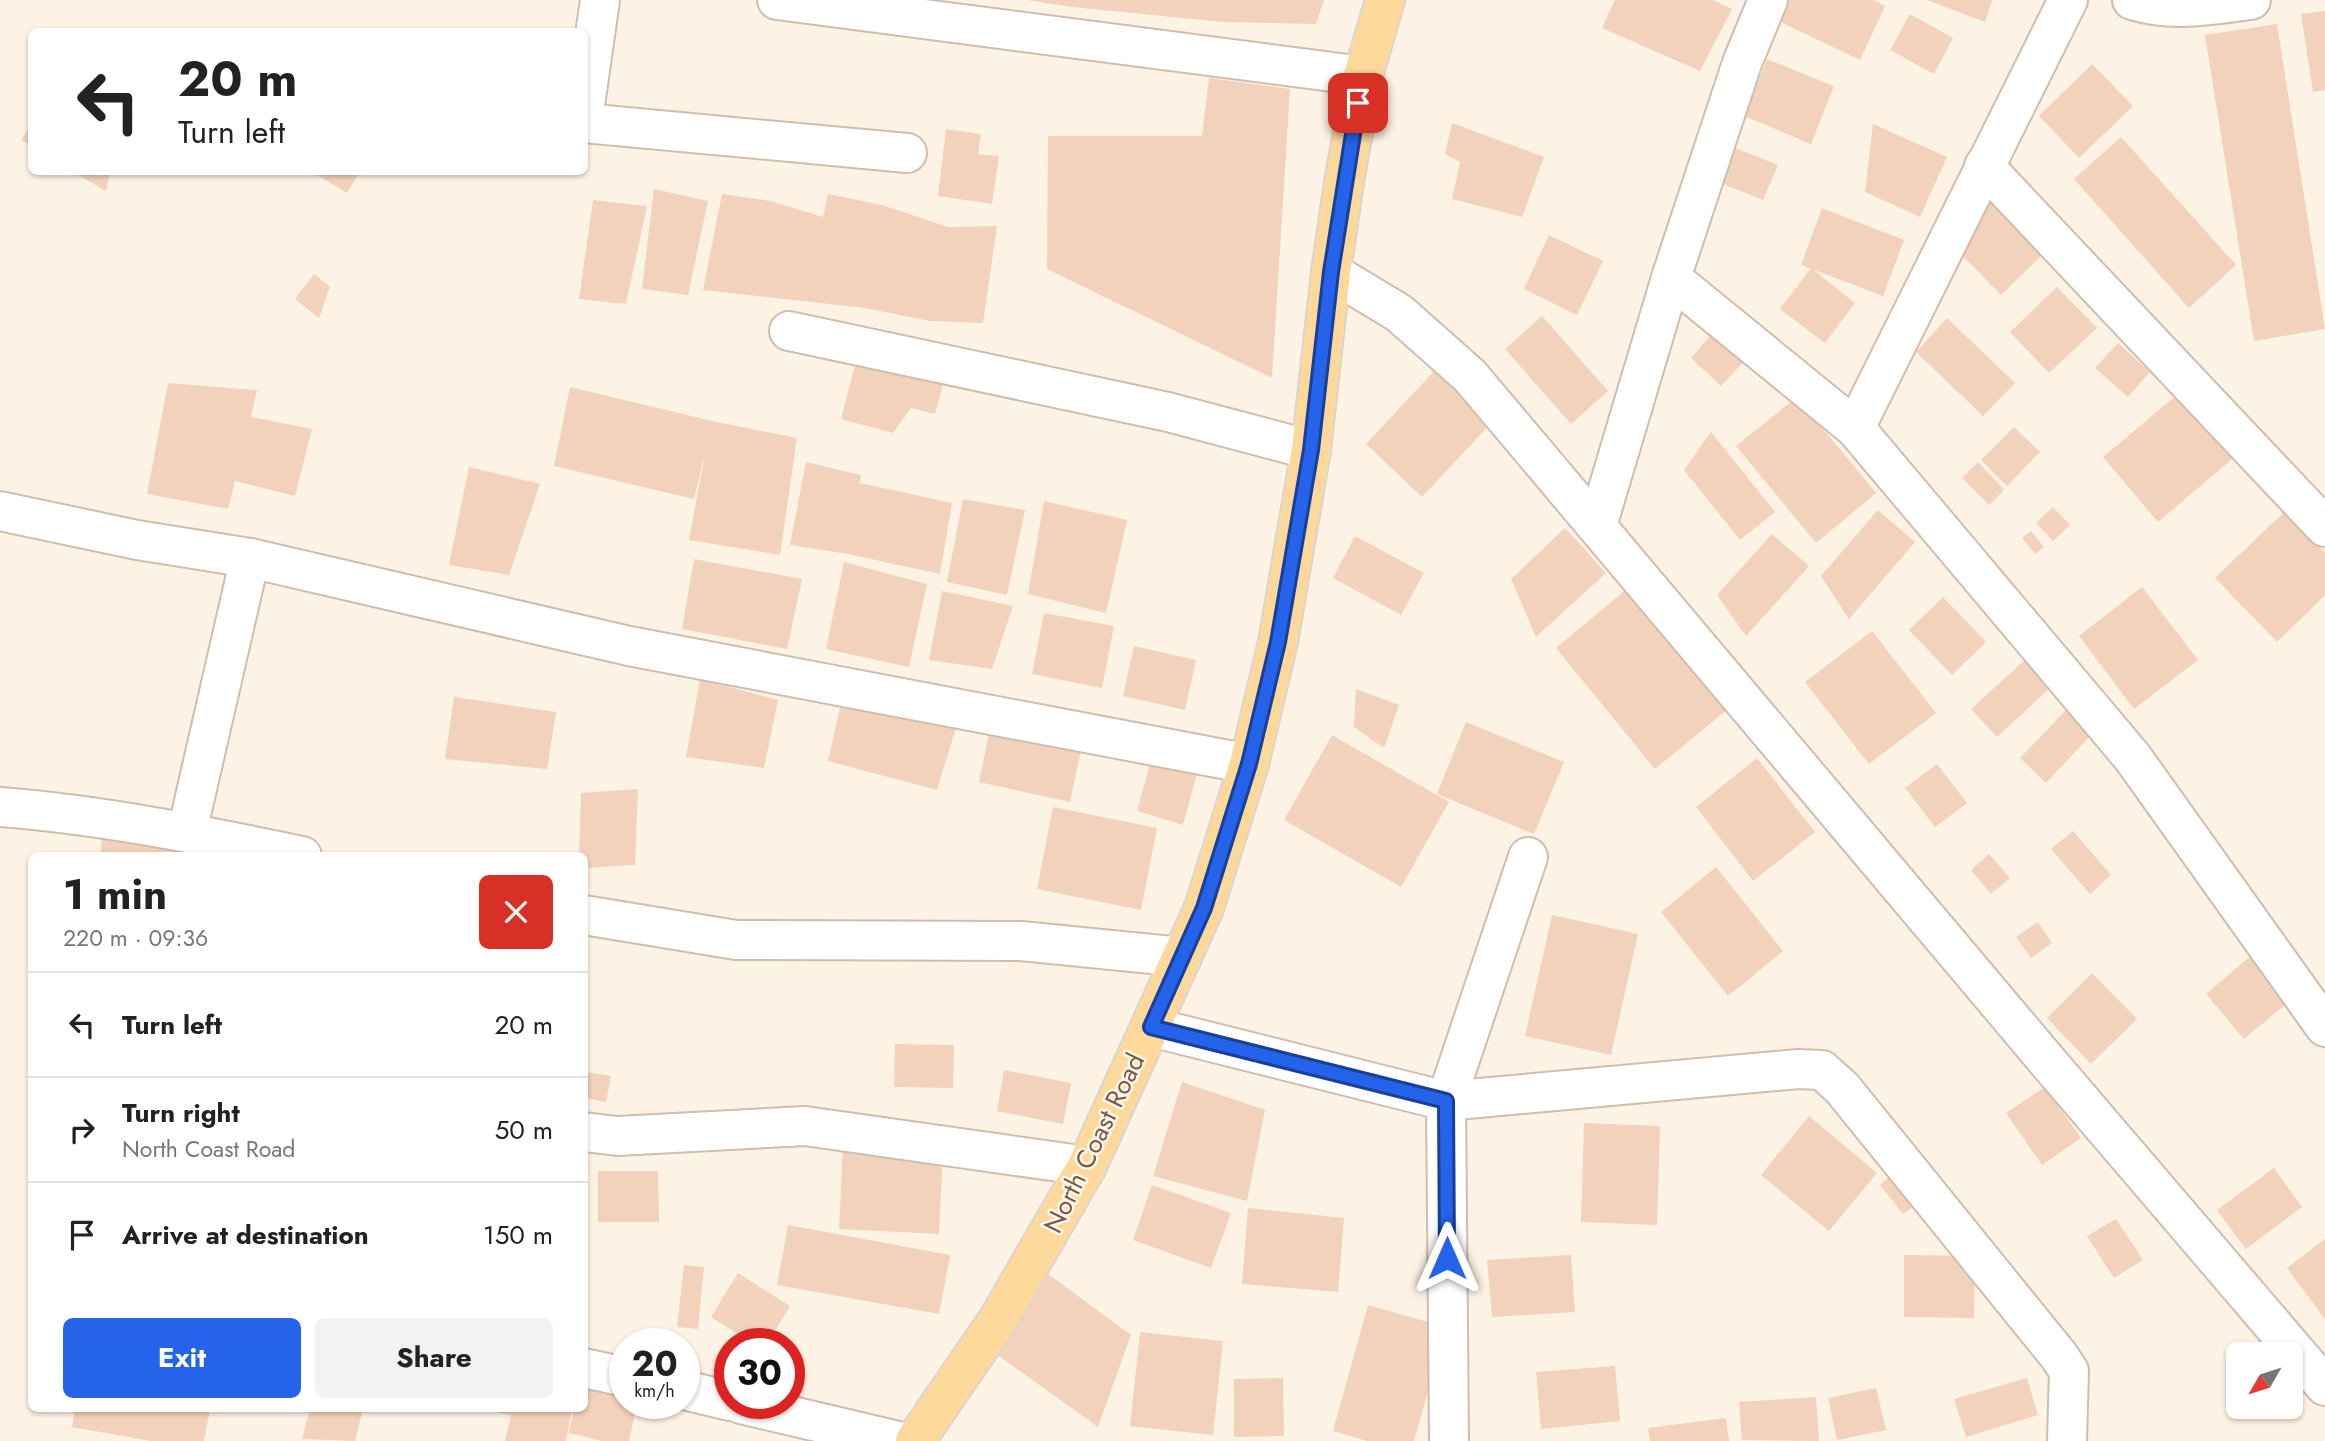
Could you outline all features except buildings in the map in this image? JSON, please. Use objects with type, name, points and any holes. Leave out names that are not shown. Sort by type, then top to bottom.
[{"type":"main road","name":"North Coast Road","points":[[915,1441],[998,1320],[1087,1166],[1204,908],[1249,764],[1278,642],[1311,450],[1331,272],[1363,76],[1385,0]]},
{"type":"street","points":[[588,84],[600,0]]},
{"type":"street","points":[[777,0],[1363,76]]},
{"type":"street","points":[[1597,526],[1671,278],[1742,63],[1768,0]]},
{"type":"street","points":[[1855,428],[2068,0]]},
{"type":"street","points":[[2132,0],[2150,6],[2177,9],[2251,0]]},
{"type":"street","points":[[588,123],[907,153]]},
{"type":"street","points":[[1984,166],[2325,527]]},
{"type":"street","points":[[1331,272],[1399,313],[1470,376],[2325,1386]]},
{"type":"street","points":[[1671,278],[1855,428],[2133,758],[2325,1027]]},
{"type":"street","points":[[789,331],[1168,412],[1311,450]]},
{"type":"street","points":[[0,511],[137,540],[250,558],[629,646],[1249,764]]},
{"type":"street","points":[[187,832],[250,558]]},
{"type":"street","points":[[0,807],[62,812],[187,832],[283,852]]},
{"type":"street","points":[[1449,1441],[1446,1101],[1528,856]]},
{"type":"street","points":[[588,916],[736,940],[1021,941],[1182,957]]},
{"type":"street","points":[[1151,1027],[1446,1101],[1798,1069],[1822,1070],[1842,1088],[2069,1371],[2067,1441]]},
{"type":"street","points":[[588,1132],[617,1136],[805,1126],[1087,1166]]},
{"type":"street","points":[[588,1369],[609,1373]]},
{"type":"street","points":[[805,1419],[898,1441]]},
{"type":"route","points":[[1358,103],[1331,272],[1311,450],[1278,642],[1249,764],[1204,908],[1151,1027],[1446,1101],[1447,1258]]}]
